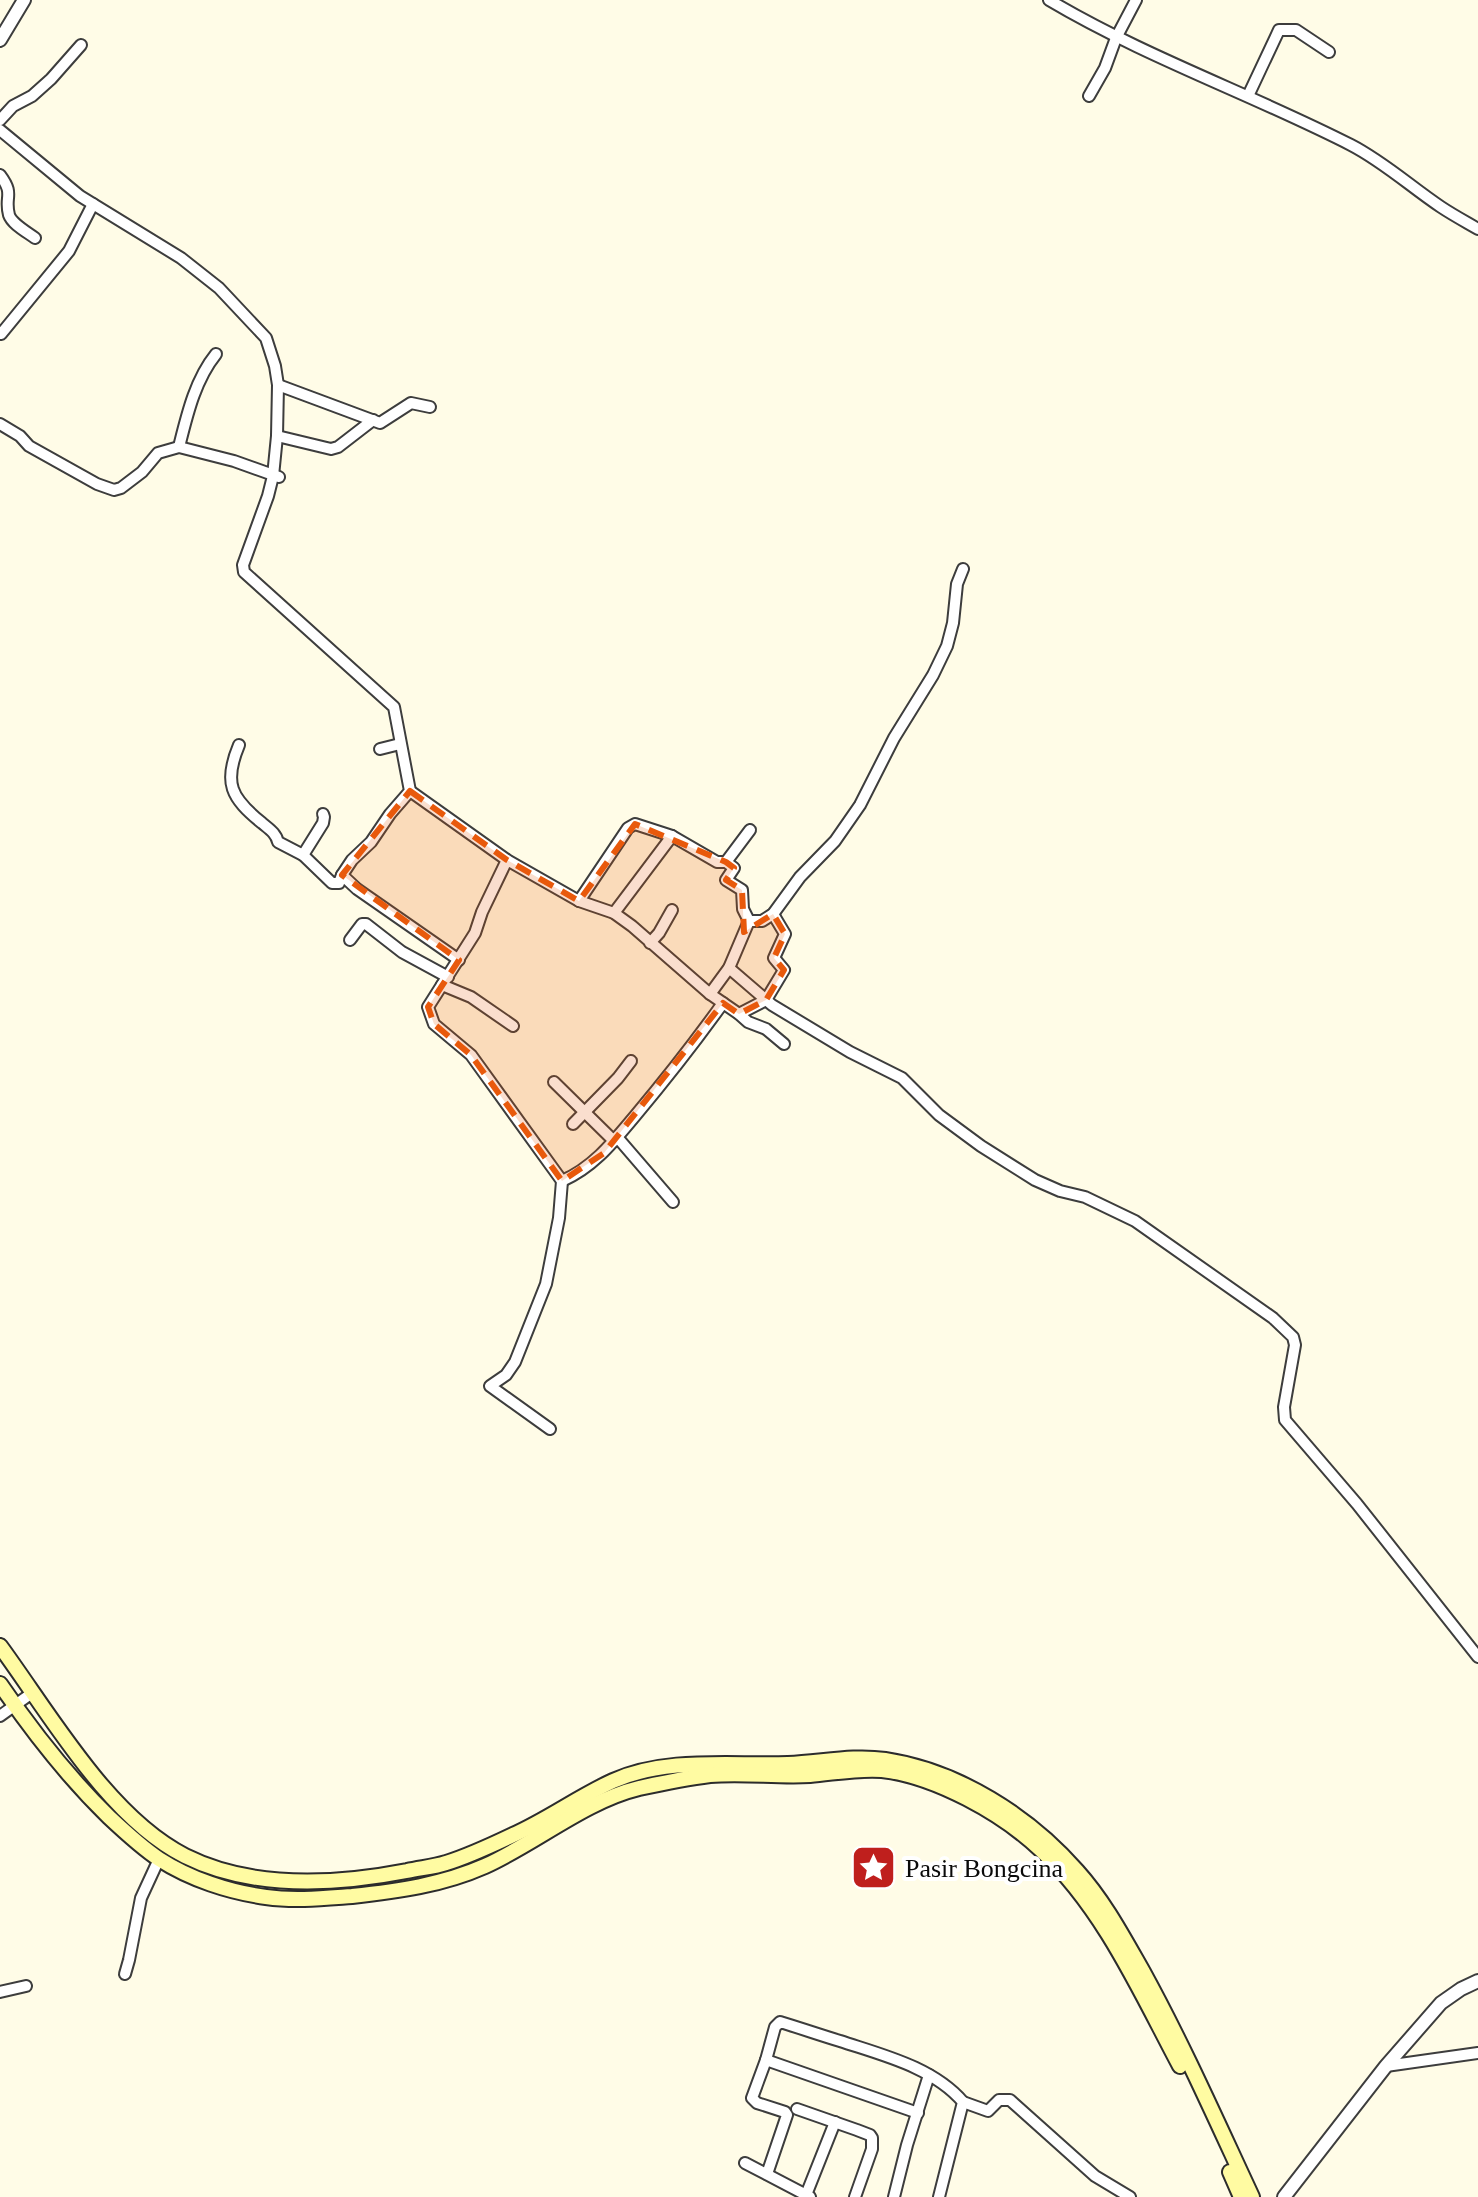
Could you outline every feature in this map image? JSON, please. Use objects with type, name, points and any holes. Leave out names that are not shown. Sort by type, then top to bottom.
[{"type":"main road","points":[[0,1646],[65,1740],[114,1798],[153,1836],[205,1865],[243,1876],[334,1882],[446,1863],[518,1833],[618,1779],[678,1765],[779,1765],[880,1759],[928,1771],[969,1788],[1019,1817],[1077,1871],[1116,1923],[1165,2013],[1252,2197]]},
{"type":"main road","points":[[0,1684],[48,1749],[91,1799],[137,1842],[159,1859],[209,1883],[268,1898],[314,1899],[412,1889],[485,1866],[599,1803],[636,1789],[711,1775],[883,1771],[908,1775],[960,1795],[978,1803],[1038,1847],[1069,1879],[1107,1931],[1195,2093],[1241,2197]]},
{"type":"street","points":[[0,40],[24,0]]},
{"type":"street","points":[[1049,0],[1116,38],[1248,96],[1353,147],[1478,229]]},
{"type":"street","points":[[1089,96],[1136,0]]},
{"type":"street","points":[[1248,96],[1279,30],[1296,30],[1329,52]]},
{"type":"street","points":[[0,120],[13,106],[32,96],[51,79],[81,45]]},
{"type":"street","points":[[0,130],[93,204],[162,245],[219,288],[266,338],[278,385],[276,477],[243,565],[244,572],[394,707],[410,791],[507,860],[579,901],[614,913],[710,994],[784,1044]]},
{"type":"street","points":[[0,175],[8,185],[9,216],[35,238]]},
{"type":"street","points":[[1,334],[69,251],[93,204]]},
{"type":"street","points":[[179,447],[197,387],[216,354]]},
{"type":"street","points":[[278,385],[382,422],[411,403],[430,407]]},
{"type":"street","points":[[277,436],[331,449],[373,420]]},
{"type":"street","points":[[0,424],[20,436],[29,446],[97,484],[114,490],[142,472],[158,453],[179,447],[234,461],[276,477]]},
{"type":"street","points":[[749,921],[762,921],[773,914],[800,877],[835,841],[860,805],[947,646],[957,584],[963,569]]},
{"type":"street","points":[[380,749],[400,744]]},
{"type":"street","points":[[239,745],[230,774],[234,795],[277,835],[278,842],[303,855],[332,883],[339,883],[352,860],[371,842],[410,791]]},
{"type":"street","points":[[303,855],[323,823],[323,814]]},
{"type":"street","points":[[579,901],[631,824],[672,836],[717,862],[726,862],[734,868],[726,880],[742,890],[743,909],[749,921],[729,968],[710,994]]},
{"type":"street","points":[[726,862],[750,830]]},
{"type":"street","points":[[614,913],[672,836]]},
{"type":"street","points":[[507,860],[475,933],[428,1007],[434,1024],[471,1055],[562,1181],[559,1218],[546,1284],[515,1362],[506,1375],[490,1386],[550,1429]]},
{"type":"street","points":[[342,875],[357,889],[459,960]]},
{"type":"street","points":[[650,943],[672,910]]},
{"type":"street","points":[[739,1014],[766,1000],[784,970],[774,958],[785,934],[773,914]]},
{"type":"street","points":[[350,940],[362,924],[366,924],[402,952],[513,1026]]},
{"type":"street","points":[[729,968],[772,1005],[850,1052],[902,1078],[939,1115],[981,1146],[1035,1180],[1085,1197],[1135,1221],[1273,1318],[1293,1337],[1295,1345],[1284,1407],[1285,1420],[1357,1504],[1478,1657]]},
{"type":"street","points":[[562,1181],[579,1174],[604,1153],[723,1003]]},
{"type":"street","points":[[573,1124],[631,1061]]},
{"type":"street","points":[[554,1082],[616,1139],[673,1202]]},
{"type":"street","points":[[0,1716],[32,1693]]},
{"type":"street","points":[[125,1974],[141,1898],[159,1859]]},
{"type":"street","points":[[1284,2197],[1386,2066],[1441,2003],[1478,1981]]},
{"type":"street","points":[[0,1992],[26,1986]]},
{"type":"street","points":[[767,2174],[787,2115],[752,2098],[775,2027],[780,2022],[883,2055],[929,2075],[963,2102],[988,2111],[999,2100],[1010,2100],[1095,2176],[1130,2197]]},
{"type":"street","points":[[1386,2066],[1478,2053]]},
{"type":"street","points":[[766,2060],[918,2113]]},
{"type":"street","points":[[894,2197],[929,2075]]},
{"type":"street","points":[[939,2197],[963,2102]]},
{"type":"street","points":[[797,2109],[872,2138],[872,2149],[855,2197]]},
{"type":"street","points":[[745,2163],[808,2196],[835,2122]]},
{"type":"highlighted area","points":[[410,791],[507,860],[579,901],[635,824],[726,862],[734,868],[726,880],[742,890],[744,932],[773,914],[785,934],[774,958],[784,970],[766,1000],[739,1014],[723,1003],[604,1153],[562,1181],[471,1055],[434,1024],[428,1007],[459,960],[342,875]]},
{"type":"place","name":"Pasir Bongcina","points":[[874,1868]]}]
